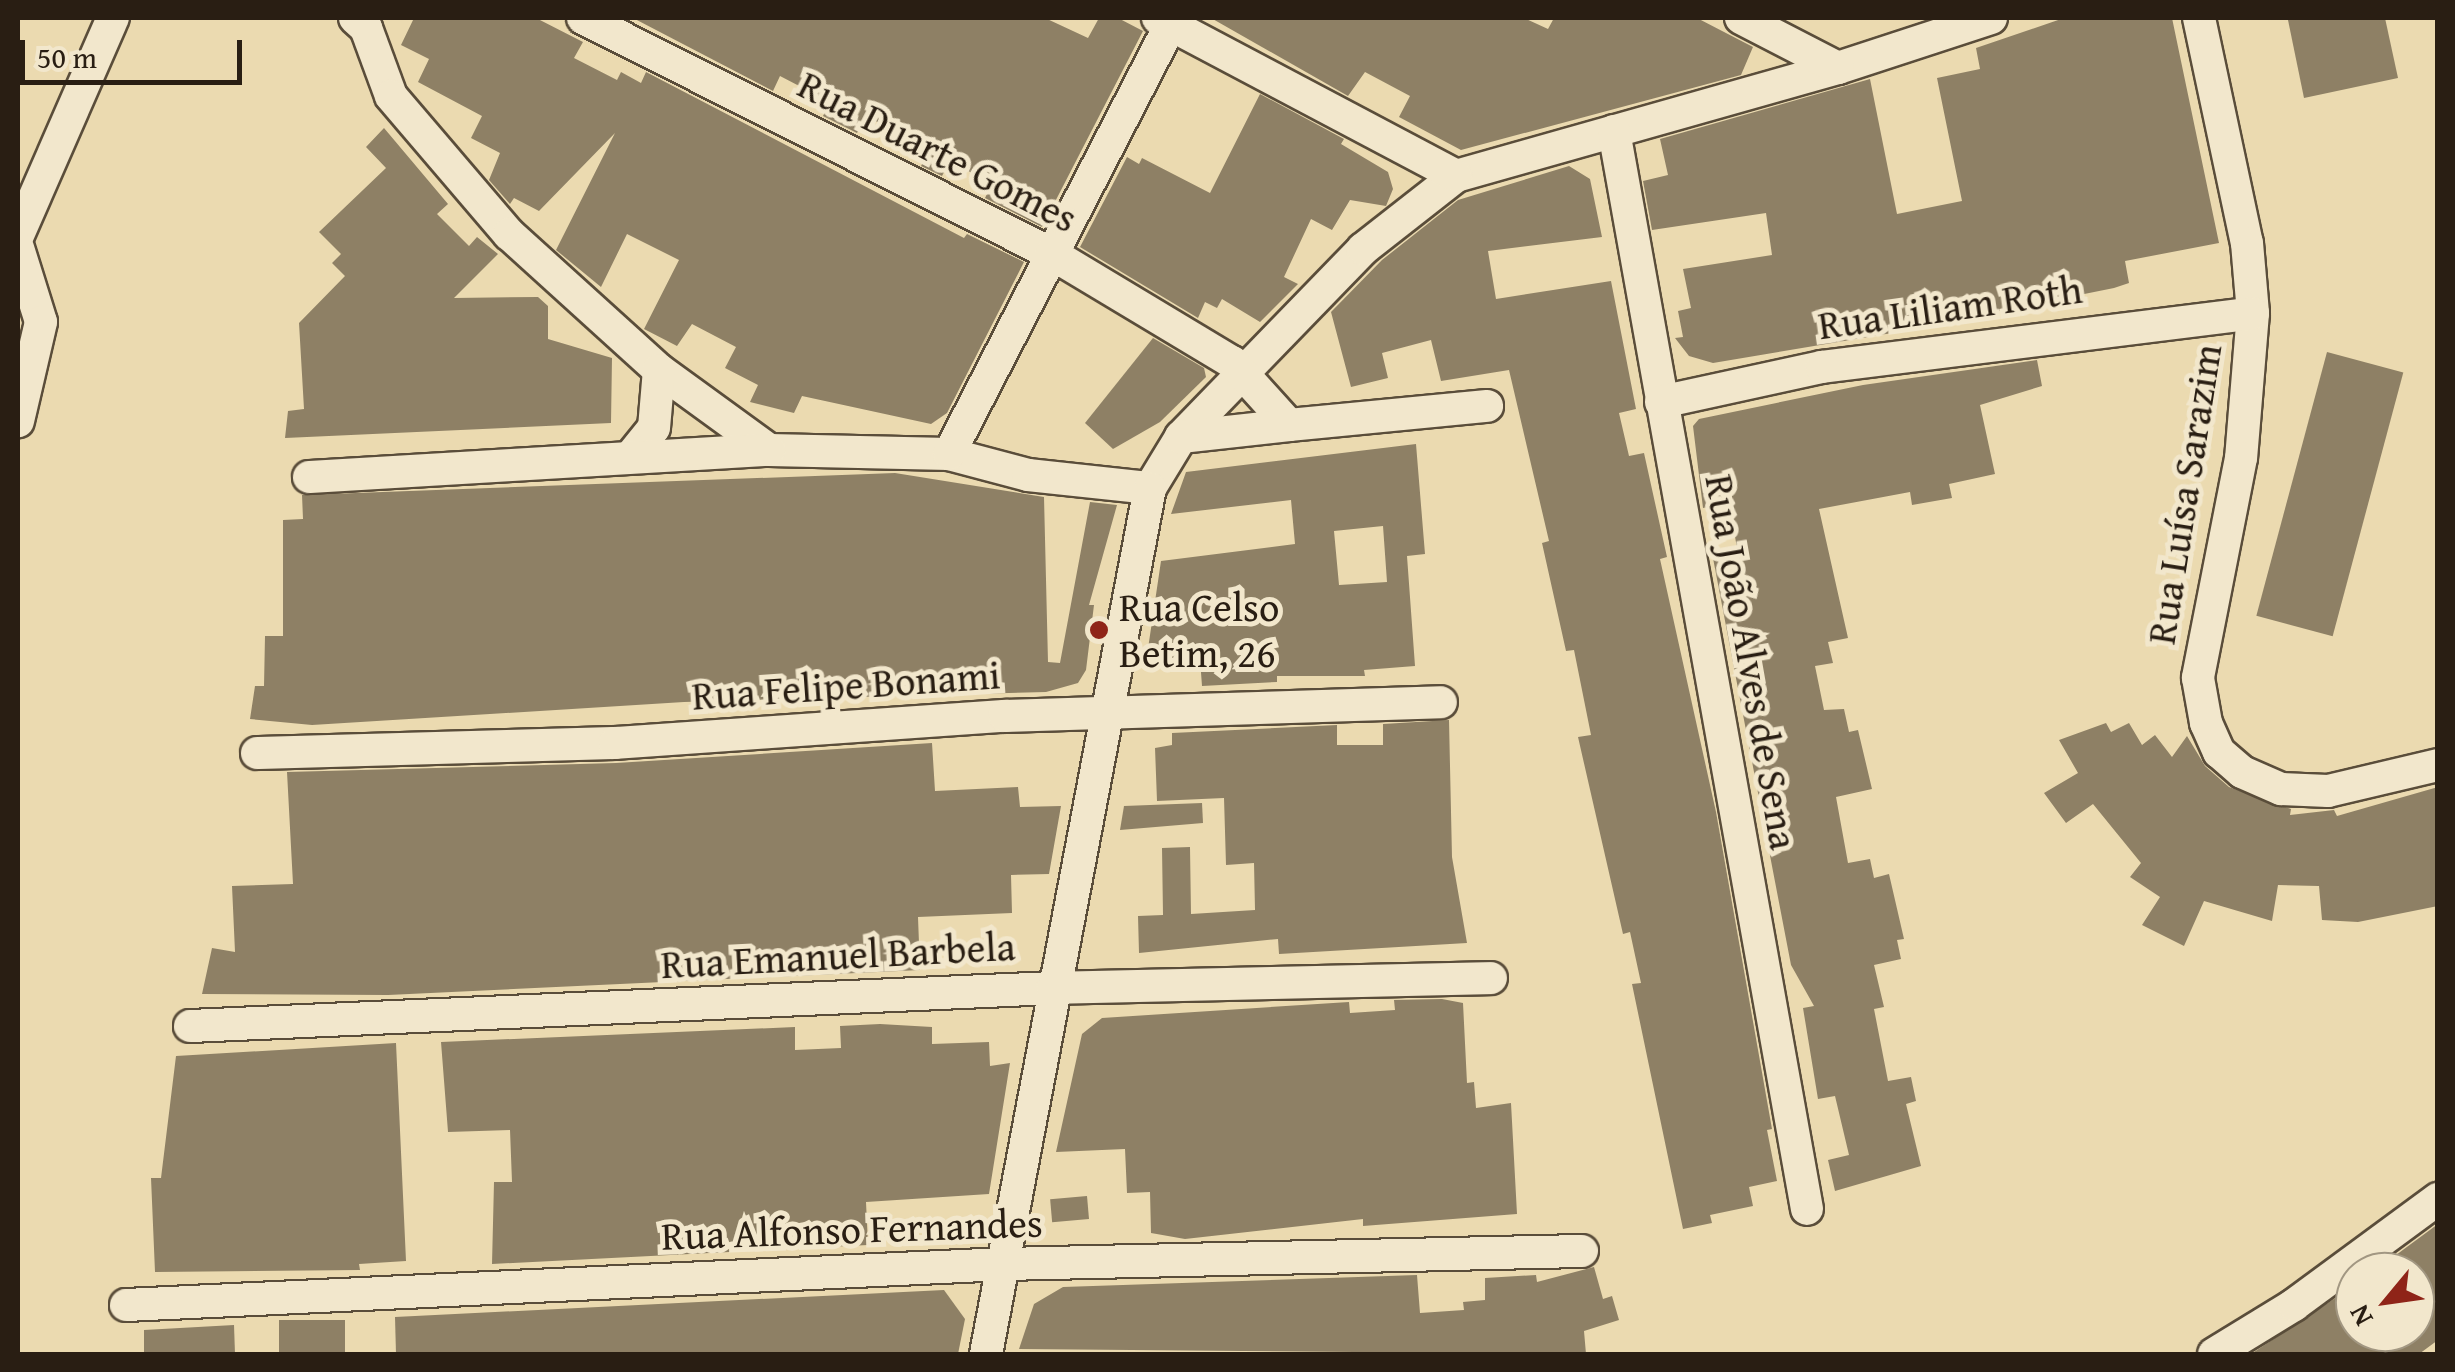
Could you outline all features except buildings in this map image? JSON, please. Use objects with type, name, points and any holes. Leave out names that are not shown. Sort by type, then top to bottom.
[{"type":"street","points":[[18,235],[113,18]]},
{"type":"street","name":"Rua Duarte Gomes","points":[[583,18],[1052,254],[1204,342],[1247,375],[1289,425]]},
{"type":"street","points":[[1741,18],[1838,68]]},
{"type":"street","points":[[986,1354],[1150,488],[1182,437],[1247,375],[1363,248],[1456,176],[1838,68],[1991,18]]},
{"type":"street","name":"Rua Luísa Sarazim","points":[[2199,18],[2246,242],[2253,313],[2241,458],[2198,678],[2206,723],[2219,752],[2242,772],[2281,788],[2328,792],[2438,765]]},
{"type":"street","points":[[950,454],[1167,20],[1456,176]]},
{"type":"street","points":[[365,21],[391,96],[460,183],[658,370],[769,450]]},
{"type":"street","name":"Rua João Alves de Sena","points":[[1614,131],[1807,1209]]},
{"type":"street","points":[[18,248],[41,322],[18,421]]},
{"type":"street","name":"Rua Liliam Roth","points":[[1661,402],[1822,367],[2253,313]]},
{"type":"street","points":[[631,456],[654,428],[658,370]]},
{"type":"street","points":[[1182,437],[1487,406]]},
{"type":"street","points":[[309,477],[769,450],[950,454],[1028,475],[1150,488]]},
{"type":"street","name":"Rua Felipe Bonami","points":[[257,753],[615,742],[1108,714],[1441,702]]},
{"type":"street","name":"Rua Emanuel Barbela","points":[[190,1026],[1053,988],[1491,978]]},
{"type":"street","points":[[2214,1354],[2309,1295],[2438,1200]]},
{"type":"street","name":"Rua Alfonso Fernandes","points":[[126,1305],[1004,1264],[1582,1251]]},
{"type":"place","name":"Rua Celso Betim, 26","points":[[1099,630]]}]
